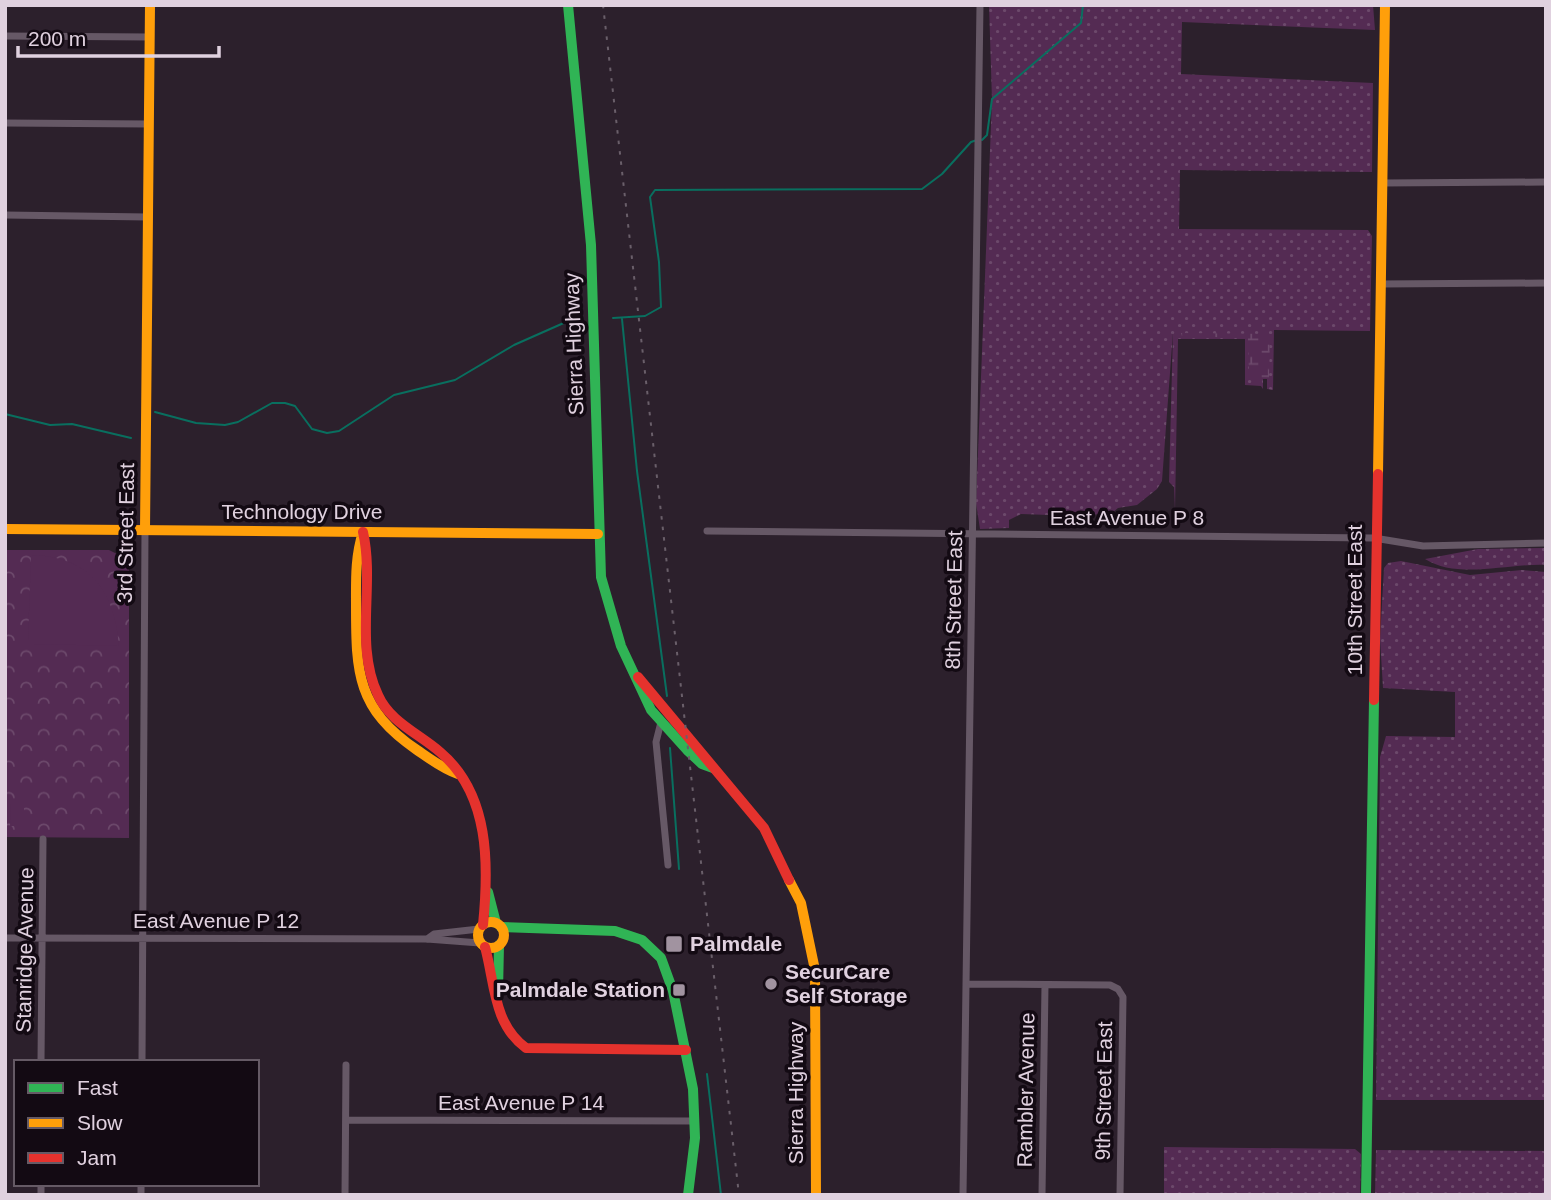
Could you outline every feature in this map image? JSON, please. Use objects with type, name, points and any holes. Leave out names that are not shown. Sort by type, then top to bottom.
[{"type":"main road","name":"3rd Street East","points":[[145,530],[150,5]]},
{"type":"main road","name":"Sierra Highway","points":[[568,5],[591,245],[598,534],[605,598],[621,646],[640,690],[661,722],[702,764],[713,768]]},
{"type":"main road","name":"10th Street East","points":[[1366,1195],[1374,538],[1385,5]]},
{"type":"main road","name":"Technology Drive","points":[[5,529],[598,534]]},
{"type":"main road","points":[[363,532],[356,551],[355,658],[360,687],[370,709],[396,738],[448,772],[458,774],[479,815],[485,879],[482,945],[507,1034],[526,1048],[686,1050]]},
{"type":"main road","name":"Sierra Highway","points":[[636,676],[764,828],[786,869],[809,935],[815,982],[816,1195]]},
{"type":"main road","points":[[485,879],[498,925],[504,934],[499,945],[498,995]]},
{"type":"main road","points":[[481,927],[498,925],[615,931],[650,945],[669,974],[686,1050],[695,1121],[688,1195]]},
{"type":"main road","points":[[482,945],[499,945]]},
{"type":"street","name":"8th Street East","points":[[963,1195],[980,5]]},
{"type":"street","points":[[5,36],[150,37]]},
{"type":"street","points":[[5,123],[149,124]]},
{"type":"street","points":[[1382,183],[1546,182]]},
{"type":"street","points":[[5,215],[148,217]]},
{"type":"street","points":[[1380,284],[1546,283]]},
{"type":"street","name":"3rd Street East","points":[[142,1060],[145,530]]},
{"type":"street","name":"East Avenue P 8","points":[[707,531],[1374,538],[1423,546],[1546,543]]},
{"type":"street","points":[[661,722],[656,742],[668,865]]},
{"type":"street","name":"Stanridge Avenue","points":[[41,1060],[43,839]]},
{"type":"street","name":"East Avenue P 12","points":[[427,939],[435,934],[481,927]]},
{"type":"street","name":"East Avenue P 12","points":[[5,938],[427,939],[482,945]]},
{"type":"street","points":[[967,984],[1045,985]]},
{"type":"street","name":"9th Street East","points":[[1045,985],[1110,985],[1118,989],[1123,997],[1120,1195]]},
{"type":"street","name":"Rambler Avenue","points":[[1042,1195],[1045,985]]},
{"type":"street","points":[[345,1195],[346,1065]]},
{"type":"street","name":"East Avenue P 14","points":[[347,1120],[695,1121]]},
{"type":"green space","points":[[989,5],[1373,5],[1375,30],[1182,22],[1181,74],[1373,83],[1372,172],[1180,170],[1179,229],[1368,230],[1372,236],[1370,331],[1274,330],[1273,390],[1267,389],[1267,379],[1263,379],[1263,389],[1261,386],[1245,385],[1245,339],[1178,339],[1175,511],[1174,487],[1169,482],[1173,332],[1162,481],[1157,489],[1137,505],[1118,508],[1112,513],[1078,516],[1021,514],[1009,520],[1009,528],[980,529],[976,503],[992,100]]},
{"type":"green space","points":[[1181,333],[1270,334],[1269,378],[1249,377],[1248,338],[1182,336]]},
{"type":"green space","points":[[1546,548],[1546,565],[1468,570],[1453,569],[1425,559],[1478,549]]},
{"type":"green space","points":[[5,550],[109,550],[129,560],[129,838],[5,837]]},
{"type":"green space","points":[[31,555],[69,562],[95,580],[112,609],[119,646],[33,644],[28,639]]},
{"type":"green space","points":[[1401,561],[1470,575],[1522,570],[1546,572],[1546,1100],[1376,1100],[1380,757],[1386,736],[1455,737],[1455,692],[1383,688],[1380,639],[1384,568],[1388,563]]},
{"type":"green space","points":[[11,804],[24,804],[24,826],[10,826]]},
{"type":"green space","points":[[1164,1147],[1355,1149],[1361,1154],[1360,1195],[1164,1195]]},
{"type":"green space","points":[[1376,1150],[1546,1151],[1546,1195],[1375,1195]]},
{"type":"waterway","points":[[982,140],[987,135],[992,99],[1081,23],[1083,5]]},
{"type":"waterway","points":[[613,318],[645,316],[661,307],[659,262],[650,197],[655,190],[922,189],[942,174],[971,142],[977,140]]},
{"type":"waterway","points":[[155,412],[196,423],[225,425],[238,422],[272,403],[285,403],[295,406],[312,429],[327,433],[339,431],[394,395],[455,380],[514,345],[575,318]]},
{"type":"waterway","points":[[622,319],[637,471],[667,696]]},
{"type":"waterway","points":[[5,414],[50,425],[72,424],[131,438]]},
{"type":"waterway","points":[[670,748],[679,869]]},
{"type":"waterway","points":[[707,1074],[721,1195]]},
{"type":"railway","points":[[603,5],[739,1195]]},
{"type":"traffic: fast","points":[[568,5],[591,245],[601,577],[621,646],[651,710],[687,750],[702,764],[713,768]]},
{"type":"traffic: fast","points":[[1366,1195],[1374,700]]},
{"type":"traffic: fast","points":[[488,892],[496,923]]},
{"type":"traffic: fast","points":[[501,927],[615,931],[642,940],[661,958],[673,991],[693,1089],[695,1138],[688,1195]]},
{"type":"traffic: fast","points":[[498,992],[499,945]]},
{"type":"traffic: slow","points":[[145,530],[150,5]]},
{"type":"traffic: slow","points":[[1378,474],[1385,5]]},
{"type":"traffic: slow","points":[[5,529],[598,534]]},
{"type":"traffic: slow","points":[[363,532],[357,560],[356,606],[357,651],[364,688],[382,720],[397,735],[437,764],[458,774]]},
{"type":"traffic: slow","points":[[789,880],[801,903],[815,970],[816,1195]]},
{"type":"traffic: slow","points":[[491,922],[500,926],[504,935],[500,944],[491,948],[482,944],[478,935],[482,926],[491,922]]},
{"type":"traffic: jam","points":[[1374,700],[1378,474]]},
{"type":"traffic: jam","points":[[363,532],[367,573],[367,656],[371,676],[378,695],[390,713],[440,752],[469,788],[477,809],[485,855],[483,925]]},
{"type":"traffic: jam","points":[[638,677],[764,828],[789,880]]},
{"type":"traffic: jam","points":[[485,947],[501,1015],[515,1038],[526,1048],[686,1050]]},
{"type":"place","name":"Palmdale","points":[[674,944]]},
{"type":"place","name":"SecurCare Self Storage","points":[[771,984]]},
{"type":"place","name":"Palmdale Station","points":[[679,990]]}]
